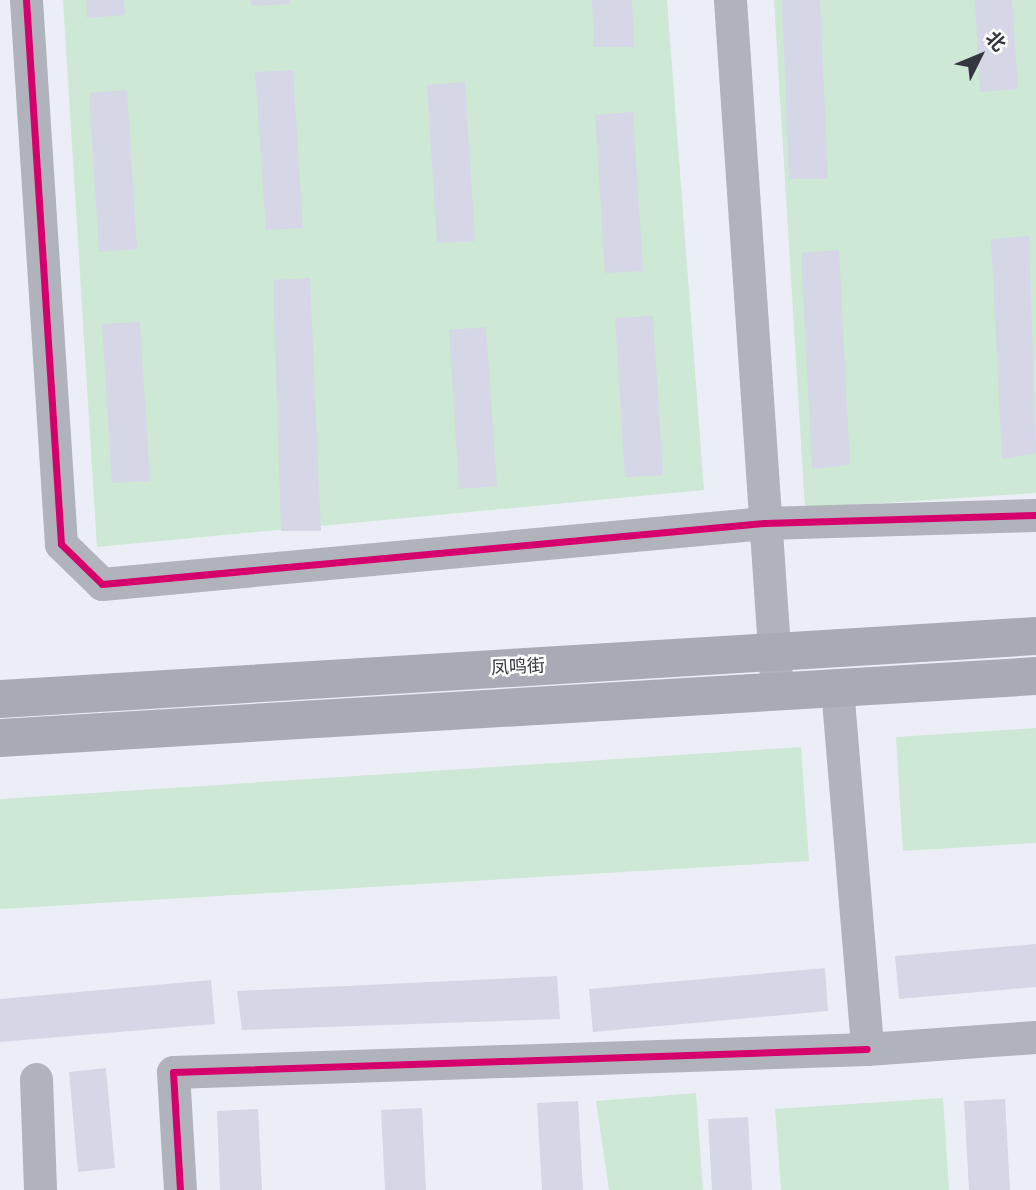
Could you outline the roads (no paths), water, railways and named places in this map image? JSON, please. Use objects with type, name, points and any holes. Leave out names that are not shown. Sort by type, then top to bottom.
[{"type":"main road","name":"凤鸣街","points":[[0,699],[1036,636]]},
{"type":"main road","points":[[0,738],[1036,676]]},
{"type":"street","points":[[26,0],[61,544],[102,584],[765,523],[1036,514]]},
{"type":"street","points":[[730,0],[776,691]]},
{"type":"street","points":[[837,688],[867,1049]]},
{"type":"street","points":[[180,1190],[173,1072],[867,1049],[1036,1037]]},
{"type":"street","points":[[36,1079],[40,1190]]}]
